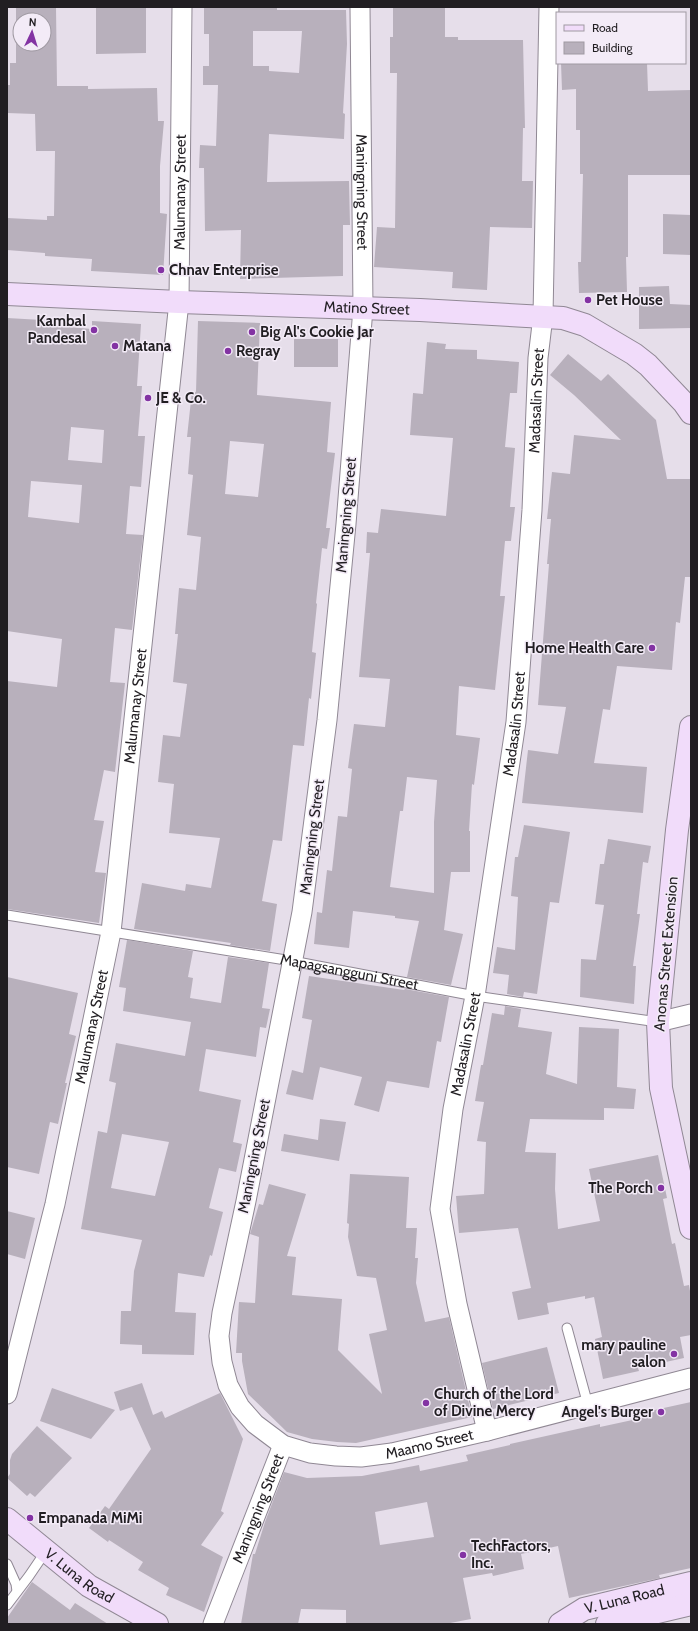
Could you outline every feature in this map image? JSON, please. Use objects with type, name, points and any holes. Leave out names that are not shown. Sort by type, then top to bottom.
[{"type":"street","name":"Malumanay Street","points":[[7,1394],[55,1204],[111,932],[179,302],[182,7]]},
{"type":"street","name":"Maningning Street","points":[[213,1624],[283,1445],[255,1424],[240,1407],[227,1380],[222,1362],[219,1336],[302,912],[327,720],[347,516],[363,308],[360,7]]},
{"type":"street","name":"Madasalin Street","points":[[488,1431],[457,1304],[440,1209],[453,1109],[475,996],[516,722],[532,510],[538,358],[543,316],[549,7]]},
{"type":"street","name":"Matino Street","points":[[7,294],[179,302],[363,308],[563,318],[585,325],[634,354],[648,365],[668,385],[684,403],[691,414]]},
{"type":"street","name":"Anonas Street Extension","points":[[691,727],[684,829],[658,1022],[661,1088],[688,1202],[691,1228]]},
{"type":"street","name":"Mapagsangguni Street","points":[[658,1022],[691,1014]]},
{"type":"street","name":"Maamo Street","points":[[283,1445],[310,1453],[361,1457],[392,1453],[488,1431],[691,1378]]},
{"type":"street","name":"V. Luna Road","points":[[7,1519],[89,1586],[157,1624]]},
{"type":"street","name":"V. Luna Road","points":[[562,1624],[584,1609],[691,1583]]},
{"type":"street","name":"V. Luna Road","points":[[607,1624],[691,1604]]},
{"type":"lane","name":"Mapagsangguni Street","points":[[7,915],[292,961],[475,996],[658,1022]]},
{"type":"lane","points":[[567,1328],[588,1405]]},
{"type":"lane","points":[[7,1605],[30,1576],[46,1550]]},
{"type":"lane","points":[[7,1564],[16,1584],[17,1591]]},
{"type":"building","points":[[16,7],[56,7],[57,86],[88,86],[88,89],[157,88],[158,121],[164,121],[160,166],[160,213],[167,214],[163,275],[91,271],[92,259],[45,256],[45,253],[7,250],[7,218],[47,220],[47,216],[54,216],[55,151],[36,151],[35,114],[7,113],[7,85],[10,85],[10,63],[16,63],[16,52],[52,52],[52,12],[16,12]]},
{"type":"building","points":[[96,7],[146,7],[146,53],[96,54]]},
{"type":"building","points":[[204,7],[277,7],[277,10],[346,10],[347,44],[343,113],[345,114],[344,139],[269,134],[267,182],[349,181],[350,225],[343,225],[343,276],[240,279],[241,230],[205,231],[204,168],[199,168],[200,145],[216,146],[218,85],[203,85],[203,66],[209,66],[209,34],[204,34]],"holes":[[[253,31],[302,31],[299,73],[269,71],[269,66],[253,66]]]},
{"type":"building","points":[[393,7],[445,7],[445,37],[458,37],[458,40],[523,40],[525,128],[523,128],[522,181],[533,181],[532,228],[490,227],[487,290],[452,288],[453,272],[374,267],[377,227],[395,228],[397,73],[390,73],[390,37],[393,37]]},
{"type":"building","points":[[561,64],[647,64],[648,91],[691,90],[691,175],[628,175],[628,257],[626,257],[627,292],[579,293],[578,262],[581,262],[583,174],[580,174],[580,130],[576,130],[576,89],[562,90]]},
{"type":"building","points":[[663,214],[691,215],[691,255],[663,254]]},
{"type":"building","points":[[669,286],[670,304],[691,305],[691,328],[639,329],[639,287]]},
{"type":"building","points":[[7,318],[42,320],[42,325],[92,329],[92,321],[141,324],[137,386],[142,386],[138,436],[145,436],[141,487],[130,486],[126,534],[143,535],[132,630],[115,628],[110,682],[125,683],[115,772],[104,770],[94,820],[104,821],[95,872],[106,873],[99,923],[7,909],[7,681],[57,687],[62,639],[7,631]],"holes":[[[71,427],[104,430],[102,463],[68,460]],[[31,481],[82,485],[79,523],[28,517]]]},
{"type":"building","points":[[198,321],[260,323],[257,395],[331,402],[327,452],[335,453],[326,528],[330,528],[327,549],[322,548],[312,652],[316,653],[311,699],[309,698],[304,746],[293,745],[282,841],[273,840],[262,901],[277,904],[270,951],[230,945],[231,943],[134,929],[142,883],[185,891],[186,884],[211,888],[220,838],[169,833],[174,784],[158,782],[163,735],[180,737],[187,684],[173,682],[178,634],[175,634],[179,588],[196,590],[201,537],[187,535],[193,475],[188,474],[191,437],[187,437],[192,391],[196,392]],"holes":[[[230,441],[264,444],[258,497],[225,494]]]},
{"type":"building","points":[[294,339],[338,339],[338,367],[294,367]]},
{"type":"building","points":[[427,342],[446,344],[445,349],[477,350],[477,359],[519,362],[517,393],[510,393],[505,447],[515,448],[510,507],[515,507],[511,541],[505,541],[500,596],[505,596],[495,690],[459,686],[456,735],[480,738],[474,785],[472,784],[469,831],[470,872],[451,872],[444,930],[463,934],[451,985],[407,977],[419,921],[395,918],[395,916],[353,911],[349,948],[314,944],[317,912],[322,913],[327,870],[332,871],[338,816],[347,817],[352,769],[348,768],[354,724],[385,727],[390,679],[359,677],[370,553],[366,553],[367,532],[378,533],[381,509],[446,516],[453,438],[410,435],[413,393],[423,394]],"holes":[[[407,777],[437,780],[434,822],[434,893],[390,887],[400,811],[403,811]]]},
{"type":"building","points":[[568,354],[601,381],[608,374],[656,420],[667,479],[691,479],[691,577],[685,577],[680,623],[676,622],[672,670],[617,666],[610,710],[603,709],[594,763],[647,767],[643,813],[522,803],[528,750],[558,754],[566,707],[538,705],[549,564],[547,564],[551,519],[547,519],[552,472],[570,474],[574,435],[621,440],[574,395],[550,375]]},
{"type":"building","points":[[524,825],[570,832],[559,903],[550,902],[537,994],[524,992],[523,997],[507,994],[509,975],[493,973],[497,947],[515,950],[518,897],[511,896],[515,857],[518,857]]},
{"type":"building","points":[[608,839],[651,846],[648,863],[643,862],[637,914],[640,914],[633,966],[636,966],[634,1004],[580,997],[581,959],[596,960],[604,905],[595,904],[600,864],[604,864]]},
{"type":"building","points":[[127,940],[193,951],[188,977],[193,978],[190,998],[221,1003],[228,957],[269,963],[262,1008],[270,1009],[266,1028],[260,1027],[256,1057],[206,1049],[199,1091],[241,1100],[233,1142],[242,1144],[236,1172],[219,1168],[209,1208],[223,1212],[212,1256],[210,1255],[204,1277],[178,1273],[175,1312],[196,1313],[194,1355],[142,1354],[142,1345],[120,1344],[121,1311],[131,1311],[134,1271],[142,1240],[81,1229],[98,1131],[107,1133],[116,1083],[109,1081],[116,1043],[185,1056],[191,1022],[123,1011],[126,988],[119,987]],"holes":[[[122,1134],[169,1142],[155,1196],[111,1188]]]},
{"type":"building","points":[[309,976],[405,989],[449,997],[441,1042],[437,1041],[429,1088],[387,1081],[379,1112],[354,1105],[362,1077],[320,1067],[313,1100],[286,1094],[292,1070],[303,1073],[312,1020],[302,1018]]},
{"type":"building","points":[[7,977],[78,993],[69,1034],[76,1036],[65,1083],[67,1083],[58,1124],[50,1122],[39,1174],[7,1167]]},
{"type":"building","points":[[505,1006],[521,1009],[518,1027],[552,1032],[546,1074],[577,1084],[579,1027],[619,1029],[617,1087],[636,1089],[634,1109],[604,1108],[604,1120],[530,1119],[525,1152],[556,1153],[555,1189],[558,1229],[600,1221],[589,1169],[658,1155],[667,1198],[663,1199],[672,1244],[675,1243],[684,1286],[689,1285],[691,1297],[691,1335],[680,1337],[684,1358],[638,1368],[639,1371],[603,1379],[595,1339],[602,1337],[594,1297],[585,1299],[585,1296],[547,1303],[549,1314],[518,1320],[512,1292],[531,1288],[518,1228],[459,1233],[456,1196],[484,1194],[486,1142],[477,1141],[484,1102],[475,1101],[492,1013],[504,1015]]},
{"type":"building","points":[[320,1119],[346,1122],[339,1161],[281,1151],[284,1134],[318,1140]]},
{"type":"building","points":[[350,1174],[409,1177],[406,1228],[417,1228],[415,1258],[418,1258],[416,1283],[425,1322],[449,1317],[472,1417],[356,1443],[337,1442],[312,1439],[287,1432],[248,1394],[242,1353],[236,1353],[239,1302],[255,1303],[259,1237],[250,1234],[259,1204],[263,1205],[269,1184],[306,1194],[287,1256],[296,1257],[292,1295],[342,1299],[338,1350],[382,1394],[369,1334],[387,1330],[376,1278],[357,1276],[348,1237],[349,1224],[347,1223]]},
{"type":"building","points":[[7,1211],[35,1218],[25,1259],[7,1254]]},
{"type":"building","points":[[547,1347],[559,1393],[493,1409],[482,1363]]},
{"type":"building","points":[[142,1383],[153,1415],[162,1411],[165,1418],[220,1393],[243,1439],[221,1511],[224,1513],[201,1545],[223,1557],[204,1612],[166,1595],[169,1588],[138,1570],[143,1562],[109,1540],[108,1542],[89,1528],[105,1506],[109,1509],[151,1449],[132,1407],[120,1411],[114,1392]]},
{"type":"building","points":[[52,1388],[115,1410],[91,1439],[40,1421]]},
{"type":"building","points":[[691,1402],[691,1568],[659,1575],[660,1578],[569,1598],[558,1546],[521,1554],[524,1569],[493,1576],[492,1573],[463,1578],[471,1619],[445,1624],[346,1624],[346,1610],[301,1609],[298,1624],[241,1624],[253,1554],[255,1554],[265,1522],[284,1472],[307,1478],[362,1476],[419,1465],[420,1471],[468,1461],[466,1455],[510,1444],[600,1424],[600,1427],[651,1416],[650,1411]],"holes":[[[427,1502],[434,1537],[380,1545],[375,1512]]]},
{"type":"building","points":[[37,1426],[72,1458],[35,1497],[30,1493],[27,1496],[7,1478],[10,1474],[10,1460],[12,1454]]},
{"type":"building","points":[[32,1582],[70,1610],[75,1603],[108,1624],[7,1624],[7,1618]]},
{"type":"place","name":"Chnav Enterprise","points":[[161,270]]},
{"type":"place","name":"Pet House","points":[[588,300]]},
{"type":"place","name":"Kambal Pandesal","points":[[94,330]]},
{"type":"place","name":"Big Al's Cookie Jar","points":[[252,332]]},
{"type":"place","name":"Matana","points":[[115,346]]},
{"type":"place","name":"Regray","points":[[228,351]]},
{"type":"place","name":"JE & Co.","points":[[148,398]]},
{"type":"place","name":"Home Health Care","points":[[652,648]]},
{"type":"place","name":"The Porch","points":[[661,1188]]},
{"type":"place","name":"mary pauline salon","points":[[674,1354]]},
{"type":"place","name":"Church of the Lord of Divine Mercy","points":[[426,1403]]},
{"type":"place","name":"Angel's Burger","points":[[661,1412]]},
{"type":"place","name":"Empanada MiMi","points":[[30,1518]]},
{"type":"place","name":"TechFactors, Inc.","points":[[463,1555]]}]
